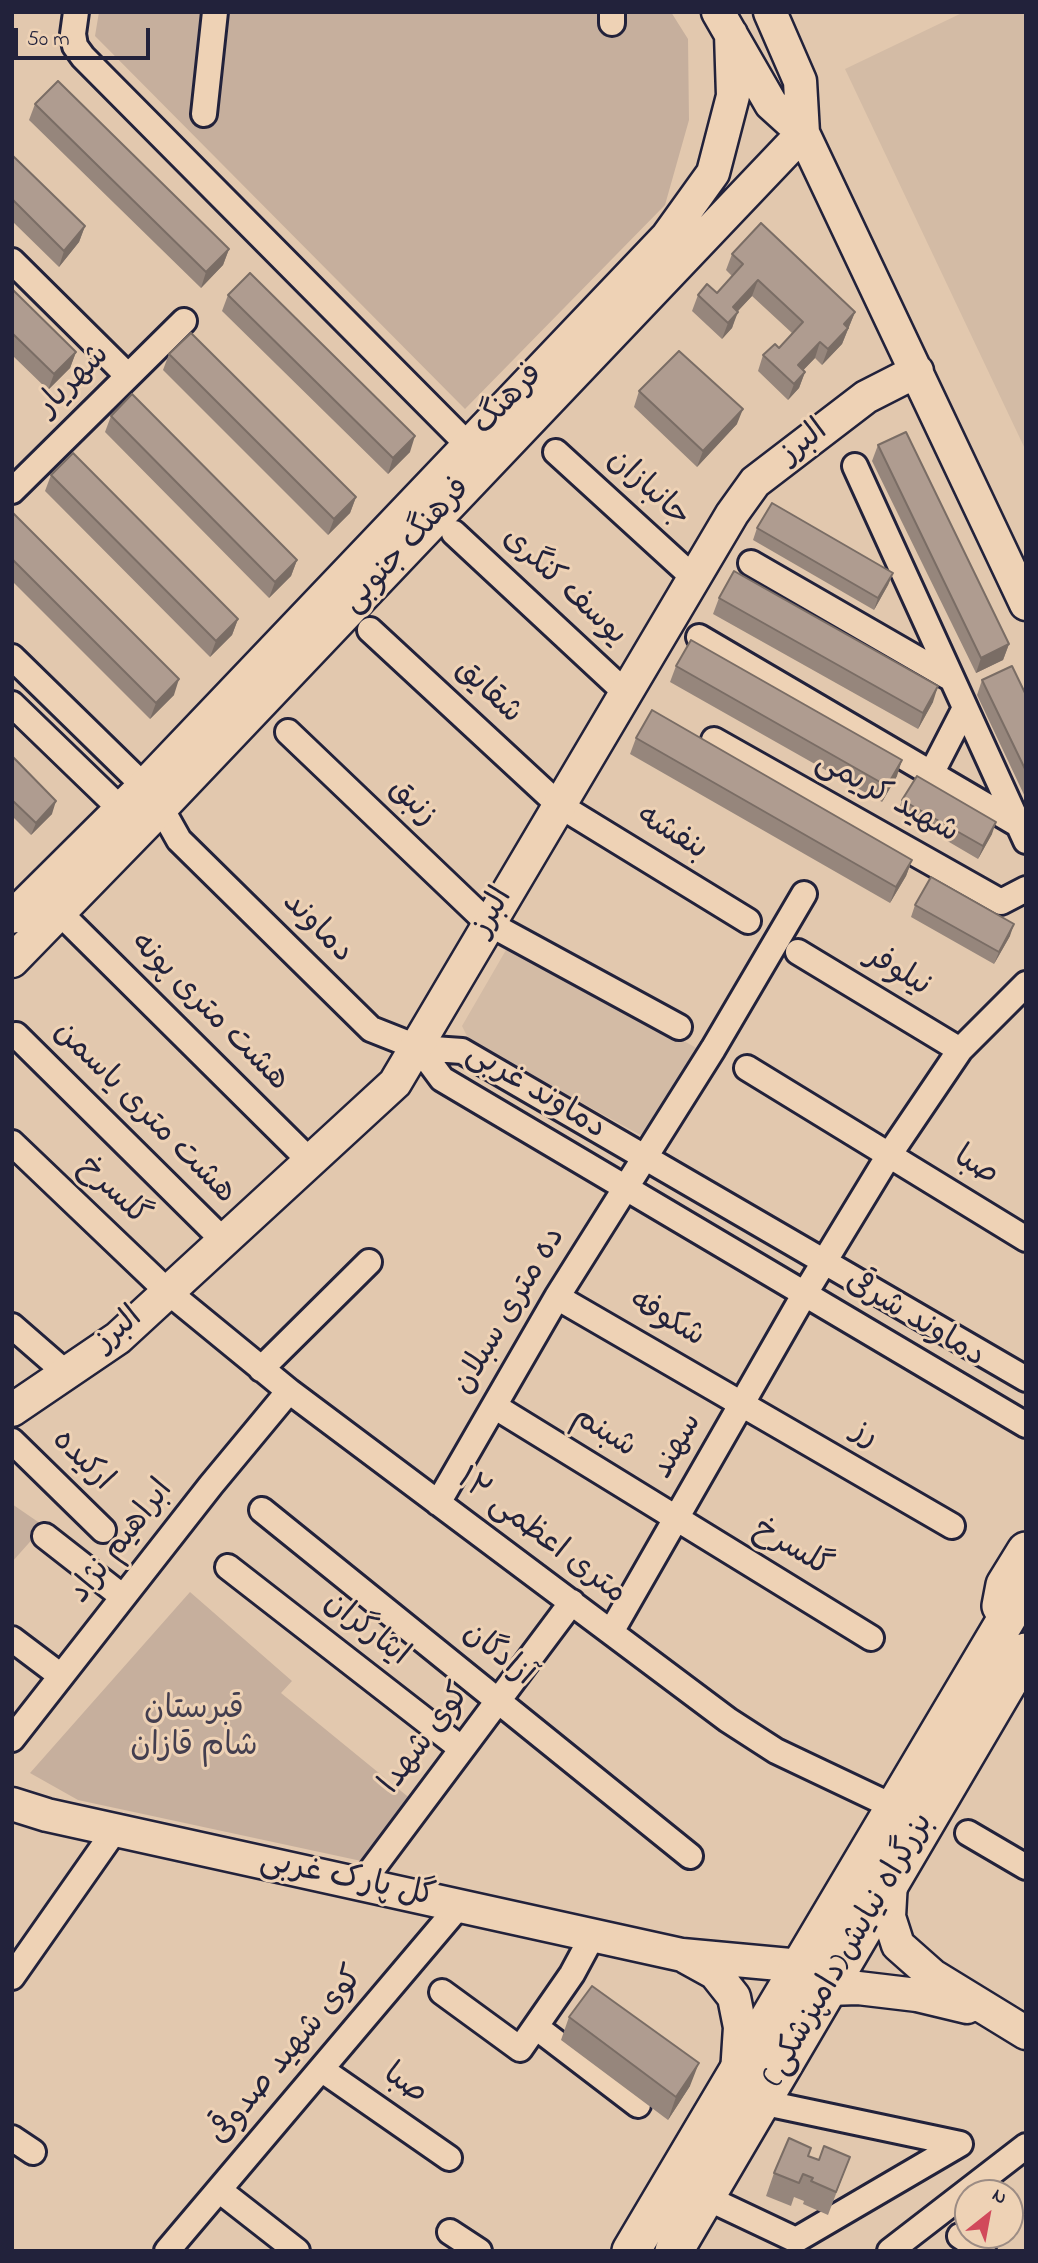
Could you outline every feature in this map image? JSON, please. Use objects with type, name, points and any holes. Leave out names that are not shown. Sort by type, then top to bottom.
[{"type":"highway","points":[[1011,1643],[1005,1585],[1026,1550]]},
{"type":"highway","points":[[1011,1643],[1026,1586]]},
{"type":"highway","name":"بزرگراه نیایش(دامپزشکی)","points":[[674,2251],[761,2102],[805,1981],[894,1807],[1011,1643]]},
{"type":"highway","name":"بزرگراه نیایش(دامپزشکی)","points":[[631,2251],[737,2073],[805,1981],[891,1881],[1011,1643]]},
{"type":"main road","points":[[773,14],[800,80],[803,133]]},
{"type":"main road","name":"فرهنگ","points":[[12,917],[141,808],[477,454],[667,237],[713,173],[733,96],[725,23]]},
{"type":"main road","points":[[725,23],[771,104],[803,133],[1026,604]]},
{"type":"main road","name":"فرهنگ جنوبی","points":[[477,454],[803,133]]},
{"type":"main road","name":"البرز","points":[[12,1410],[118,1338],[395,1083],[419,1048],[488,923],[694,578],[755,482],[866,397],[917,371]]},
{"type":"main road","points":[[12,961],[59,912],[141,808]]},
{"type":"main road","name":"گل پارک غربی","points":[[12,1804],[47,1815],[682,1955]]},
{"type":"main road","points":[[891,1881],[889,1917],[898,1944],[933,1976],[1026,2033]]},
{"type":"main road","points":[[682,1955],[805,1981],[917,1995],[992,2012]]},
{"type":"main road","points":[[682,1955],[715,1973],[734,1997],[740,2027],[737,2073]]},
{"type":"street","points":[[76,12],[73,34],[75,46],[83,57],[477,454]]},
{"type":"street","points":[[204,114],[215,12]]},
{"type":"street","points":[[12,261],[128,376]]},
{"type":"street","name":"شهریار","points":[[12,491],[184,321]]},
{"type":"street","name":"جانبازان","points":[[556,452],[694,578]]},
{"type":"street","points":[[855,466],[1022,833]]},
{"type":"street","name":"یوسف کنگری","points":[[454,533],[626,693]]},
{"type":"street","points":[[751,563],[952,679]]},
{"type":"street","name":"شقایق","points":[[370,630],[559,805]]},
{"type":"street","points":[[699,637],[931,774],[1022,833]]},
{"type":"street","points":[[12,657],[141,808]]},
{"type":"street","points":[[12,704],[141,808]]},
{"type":"street","points":[[931,774],[965,708]]},
{"type":"street","name":"زنبق","points":[[288,733],[488,923],[679,1027]]},
{"type":"street","name":"شهید کریمی","points":[[714,740],[1001,902],[1026,889]]},
{"type":"street","name":"بنفشه","points":[[559,805],[748,921]]},
{"type":"street","name":"دماوند","points":[[141,808],[178,840],[371,1030],[419,1048]]},
{"type":"street","name":"ده متری سبلان","points":[[438,1503],[557,1297],[646,1156],[804,894]]},
{"type":"street","name":"هشت متری پونه","points":[[59,912],[311,1162]]},
{"type":"street","name":"نیلوفر","points":[[798,952],[960,1050]]},
{"type":"street","points":[[824,1261],[889,1155],[960,1050],[1026,984]]},
{"type":"street","name":"هشت متری یاسمن","points":[[16,1035],[223,1240]]},
{"type":"street","name":"دماوند غربی","points":[[419,1048],[462,1051],[824,1261]]},
{"type":"street","name":"دماوند غربی","points":[[419,1048],[442,1079],[804,1294]]},
{"type":"street","name":"صبا","points":[[747,1068],[1026,1238]]},
{"type":"street","name":"گلسرخ","points":[[12,1143],[166,1291]]},
{"type":"street","name":"سهند","points":[[611,1632],[824,1261]]},
{"type":"street","name":"دماوند شرقی","points":[[824,1261],[1026,1379]]},
{"type":"street","points":[[261,1369],[369,1262]]},
{"type":"street","name":"۱۲ متری اعظمی","points":[[166,1291],[289,1391],[729,1720],[776,1751],[894,1807]]},
{"type":"street","name":"دماوند شرقی","points":[[804,1294],[1026,1425]]},
{"type":"street","name":"شکوفه","points":[[557,1297],[742,1403]]},
{"type":"street","points":[[12,1326],[66,1373]]},
{"type":"street","name":"ابراهیم نژاد","points":[[12,1738],[289,1391]]},
{"type":"street","name":"رز","points":[[742,1403],[952,1526]]},
{"type":"street","name":"شبنم","points":[[494,1406],[677,1519]]},
{"type":"street","name":"ارکیده","points":[[12,1441],[103,1531]]},
{"type":"street","name":"آزادگان","points":[[261,1510],[690,1856]]},
{"type":"street","name":"گلسرخ","points":[[677,1519],[871,1638]]},
{"type":"street","points":[[45,1536],[123,1597]]},
{"type":"street","name":"ایثارگران","points":[[228,1567],[462,1749]]},
{"type":"street","name":"کوی شهدا","points":[[361,1884],[572,1602]]},
{"type":"street","points":[[12,1639],[61,1676]]},
{"type":"street","points":[[12,1977],[115,1830]]},
{"type":"street","points":[[968,1833],[1026,1867]]},
{"type":"street","name":"کوی شهید صدوقی","points":[[167,2251],[459,1906]]},
{"type":"street","points":[[442,1992],[520,2049],[572,1974],[593,1935]]},
{"type":"street","points":[[536,2027],[638,2105]]},
{"type":"street","name":"صبا","points":[[321,2069],[449,2158]]},
{"type":"street","points":[[705,2197],[796,2240],[960,2144],[761,2102]]},
{"type":"street","points":[[12,2138],[33,2152]]},
{"type":"street","points":[[890,2251],[1026,2146]]},
{"type":"street","points":[[219,2190],[297,2251]]},
{"type":"street","points":[[450,2232],[479,2251]]},
{"type":"shaded area","points":[[964,12],[1026,12],[1026,451],[845,69]]},
{"type":"shaded area","points":[[518,945],[698,1049],[646,1138],[470,1042],[462,1026],[506,950]]},
{"type":"green space","points":[[99,12],[671,12],[688,39],[689,120],[665,205],[465,409],[95,36]]},
{"type":"green space","points":[[12,1504],[44,1526],[12,1562]]},
{"type":"green space","name":"قبرستان شام قازان","points":[[190,1592],[292,1681],[281,1693],[412,1800],[366,1862],[78,1800],[30,1773]]},
{"type":"building","points":[[58,81],[229,249],[206,272],[35,104]]},
{"type":"building","points":[[12,155],[85,226],[64,251],[12,199]]},
{"type":"building","points":[[761,223],[855,312],[844,324],[848,328],[828,349],[820,342],[798,365],[805,372],[794,384],[763,355],[775,344],[779,348],[803,322],[758,280],[733,307],[738,312],[728,323],[698,295],[707,284],[717,293],[743,264],[732,254]]},
{"type":"building","points":[[250,273],[415,436],[393,458],[228,295]]},
{"type":"building","points":[[12,289],[76,352],[54,374],[12,333]]},
{"type":"building","points":[[191,333],[356,497],[334,519],[169,354]]},
{"type":"building","points":[[679,351],[743,409],[703,451],[639,391]]},
{"type":"building","points":[[132,394],[297,560],[275,582],[111,416]]},
{"type":"building","points":[[906,432],[1009,644],[981,658],[878,445]]},
{"type":"building","points":[[73,453],[238,619],[216,641],[51,475]]},
{"type":"building","points":[[772,503],[893,573],[878,598],[757,528]]},
{"type":"building","points":[[13,513],[179,679],[156,703],[12,559]]},
{"type":"building","points":[[734,571],[938,686],[923,713],[719,598]]},
{"type":"building","points":[[691,640],[902,760],[887,786],[676,666]]},
{"type":"building","points":[[1012,666],[1026,695],[1026,771],[982,680]]},
{"type":"building","points":[[652,710],[912,860],[896,887],[636,738]]},
{"type":"building","points":[[12,756],[56,801],[36,823],[12,800]]},
{"type":"building","points":[[917,776],[996,822],[983,846],[902,800]]},
{"type":"building","points":[[931,877],[1014,924],[999,952],[915,905]]},
{"type":"building","points":[[592,1986],[699,2063],[676,2097],[569,2017]]},
{"type":"building","points":[[789,2138],[811,2148],[808,2156],[819,2160],[824,2146],[850,2157],[836,2192],[811,2181],[813,2178],[803,2174],[799,2183],[774,2173]]}]
